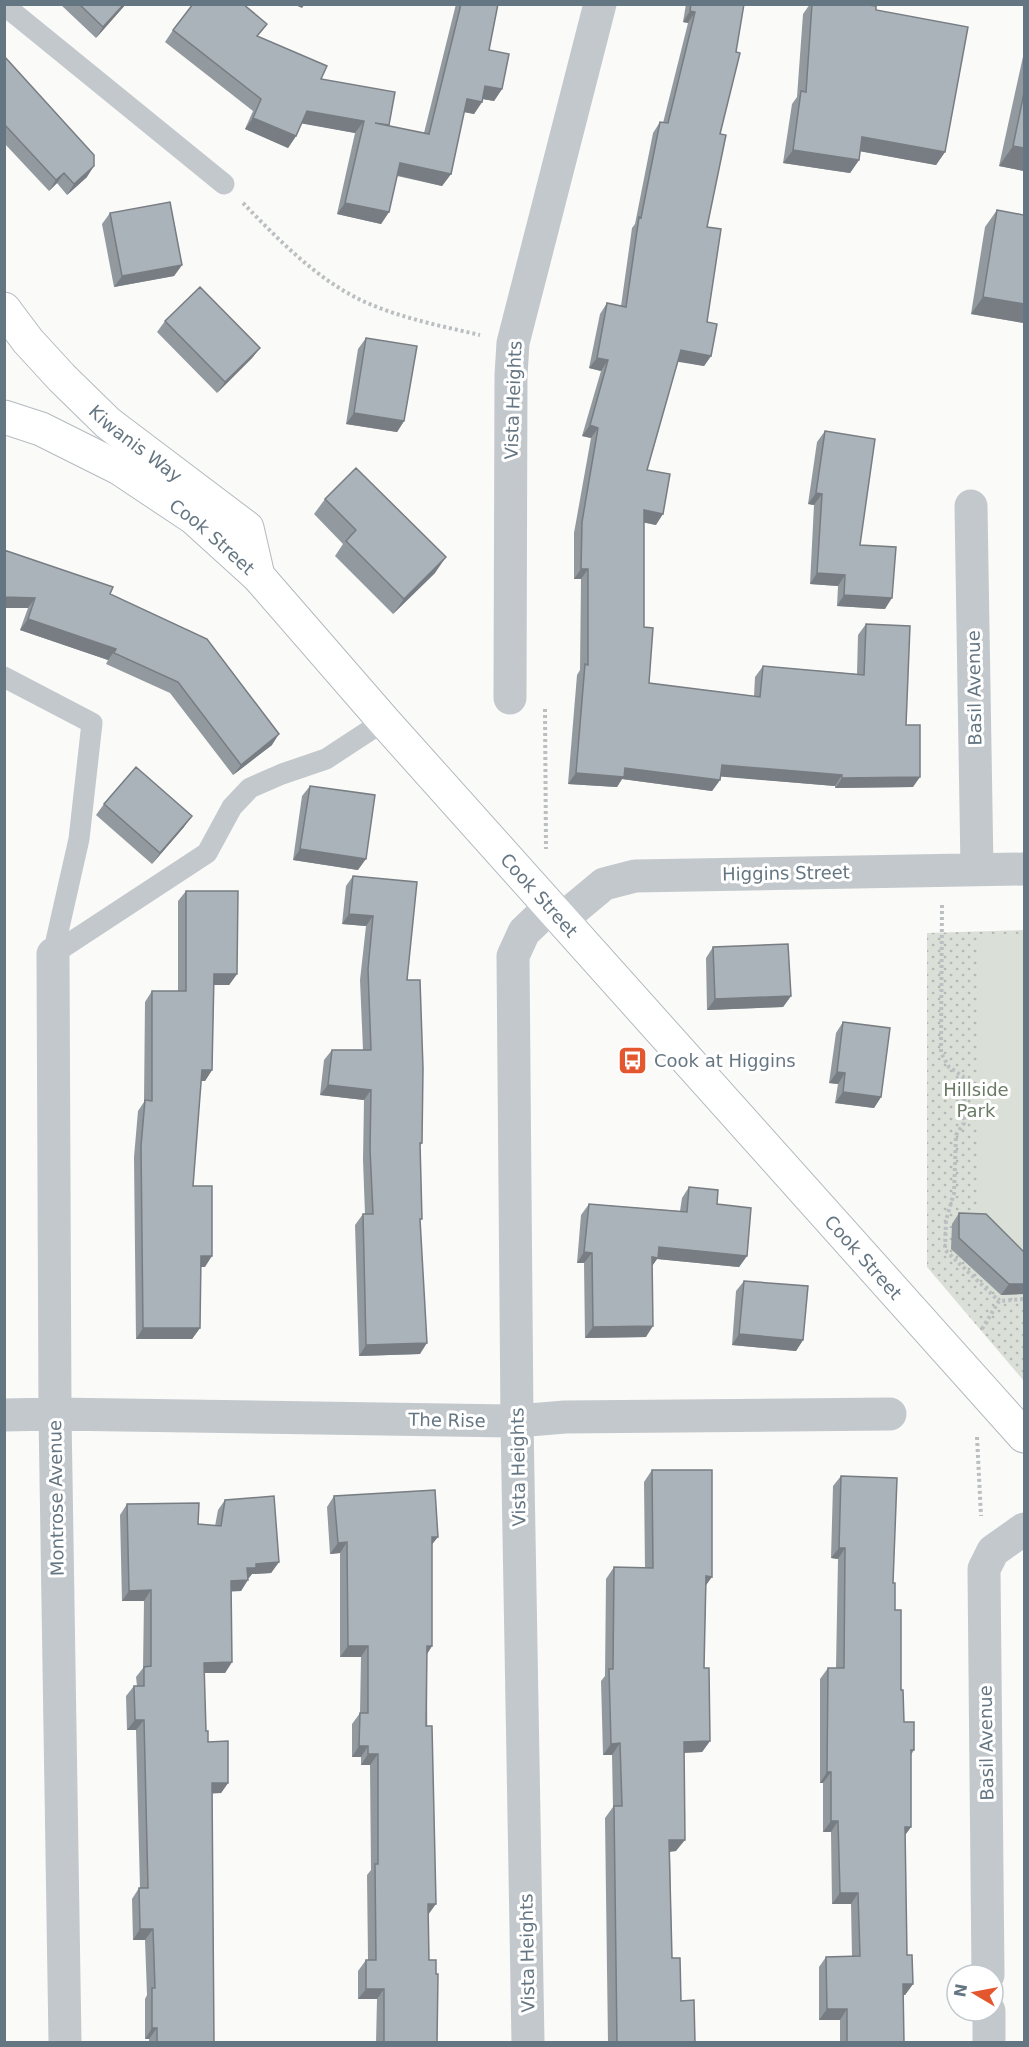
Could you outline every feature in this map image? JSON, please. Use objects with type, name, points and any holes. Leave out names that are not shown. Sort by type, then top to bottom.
[{"type":"main road","name":"Kiwanis Way","points":[[4,309],[35,348],[108,423],[247,528],[258,576]]},
{"type":"main road","name":"Cook Street","points":[[4,417],[41,429],[119,468],[194,519],[258,576],[384,721],[1024,1436]]},
{"type":"street","name":"Vista Heights","points":[[510,698],[513,343],[600,4]]},
{"type":"street","name":"Basil Avenue","points":[[971,506],[977,869]]},
{"type":"street","name":"Higgins Street","points":[[557,912],[604,884],[635,876],[1024,869]]},
{"type":"street","name":"Vista Heights","points":[[528,2043],[513,956],[525,932],[557,912]]},
{"type":"street","name":"Montrose Avenue","points":[[53,954],[55,1414],[65,2043]]},
{"type":"street","name":"The Rise","points":[[4,1415],[518,1422],[565,1417],[890,1414]]},
{"type":"street","points":[[984,1569],[993,1551],[1024,1530]]},
{"type":"street","name":"Basil Avenue","points":[[984,1569],[988,1963]]},
{"type":"street","points":[[989,2023],[989,2043]]},
{"type":"lane","points":[[4,5],[224,184]]},
{"type":"lane","points":[[4,677],[92,723],[79,839],[53,954]]},
{"type":"lane","points":[[53,954],[207,853],[232,807],[250,789],[282,774],[326,759],[384,721]]},
{"type":"path","points":[[224,184],[284,245],[325,277],[363,301],[412,319],[513,343]]},
{"type":"path","points":[[544,701],[546,850]]},
{"type":"path","points":[[943,870],[941,1053],[948,1067],[965,1078],[964,1123],[956,1135],[954,1193],[946,1220],[945,1250],[999,1301],[1024,1299]]},
{"type":"path","points":[[982,1329],[999,1301]]},
{"type":"path","points":[[977,1434],[984,1569]]},
{"type":"green space","name":"Hillside Park","points":[[1024,930],[1024,1381],[927,1267],[927,933]]},
{"type":"green space","points":[[979,934],[1024,934],[1024,1270],[979,1225]]},
{"type":"building","points":[[79,4],[124,4],[103,27]]},
{"type":"building","points":[[193,4],[243,4],[267,24],[257,36],[327,66],[321,79],[395,92],[389,125],[375,123],[429,134],[461,4],[498,4],[489,50],[509,54],[502,89],[485,86],[482,102],[467,99],[451,174],[400,163],[389,212],[345,203],[364,121],[307,111],[296,136],[253,118],[261,99],[173,30]]},
{"type":"building","points":[[691,4],[744,4],[736,52],[740,53],[720,134],[726,135],[707,227],[721,229],[707,322],[717,324],[711,356],[681,350],[647,470],[670,474],[663,514],[644,510],[644,627],[653,628],[649,683],[760,697],[763,666],[864,675],[866,624],[910,626],[906,725],[920,725],[920,777],[842,778],[842,775],[722,765],[720,780],[625,768],[624,777],[576,773],[585,664],[588,665],[588,569],[581,569],[582,522],[598,428],[590,425],[608,360],[597,358],[607,303],[626,307],[639,217],[641,218],[660,122],[668,123],[695,12],[690,11]]},
{"type":"building","points":[[812,4],[876,6],[876,10],[968,27],[945,152],[862,137],[859,160],[793,150],[801,91],[806,92]]},
{"type":"building","points":[[4,56],[94,155],[94,166],[74,184],[64,173],[56,180],[4,124]]},
{"type":"building","points":[[1024,93],[1024,148],[1013,146]]},
{"type":"building","points":[[170,202],[182,265],[122,276],[110,213]]},
{"type":"building","points":[[997,210],[1024,215],[1024,304],[983,297]]},
{"type":"building","points":[[200,287],[260,348],[225,382],[165,321]]},
{"type":"building","points":[[366,338],[417,346],[404,421],[354,413]]},
{"type":"building","points":[[825,431],[875,439],[860,545],[896,547],[892,598],[844,595],[845,575],[817,573],[822,494],[816,493]]},
{"type":"building","points":[[356,468],[446,557],[404,599],[346,541],[356,530],[325,499]]},
{"type":"building","points":[[4,550],[113,587],[110,594],[207,639],[279,734],[241,765],[178,682],[114,653],[116,649],[28,619],[35,598],[4,597]]},
{"type":"building","points":[[136,767],[192,816],[160,853],[104,804]]},
{"type":"building","points":[[310,786],[375,795],[366,859],[300,849]]},
{"type":"building","points":[[353,876],[417,882],[407,980],[420,980],[423,1068],[422,1143],[420,1143],[422,1219],[420,1219],[427,1343],[366,1345],[363,1214],[373,1214],[370,1149],[371,1090],[328,1085],[332,1050],[371,1050],[368,969],[373,916],[349,914]]},
{"type":"building","points":[[186,891],[238,891],[237,974],[214,974],[212,1070],[202,1070],[193,1186],[212,1186],[212,1256],[201,1256],[200,1328],[143,1328],[141,1146],[145,1100],[152,1101],[152,991],[186,991]]},
{"type":"building","points":[[788,944],[791,996],[715,999],[713,947]]},
{"type":"building","points":[[843,1022],[890,1028],[881,1097],[843,1092],[845,1073],[837,1072]]},
{"type":"building","points":[[689,1187],[718,1190],[717,1204],[751,1208],[747,1256],[659,1247],[658,1258],[652,1257],[653,1326],[593,1327],[592,1253],[584,1252],[589,1204],[687,1212]]},
{"type":"building","points":[[959,1213],[986,1214],[1024,1252],[1024,1284],[1009,1284],[959,1238]]},
{"type":"building","points":[[744,1281],[808,1286],[803,1340],[739,1334]]},
{"type":"building","points":[[652,1470],[712,1470],[712,1577],[706,1576],[704,1668],[709,1668],[710,1741],[684,1742],[685,1840],[669,1840],[672,1958],[680,1958],[681,2001],[694,2000],[695,2043],[617,2043],[614,1806],[622,1806],[620,1743],[611,1744],[609,1669],[613,1669],[614,1567],[653,1568]]},
{"type":"building","points":[[841,1476],[897,1478],[893,1583],[895,1583],[895,1610],[901,1610],[901,1690],[903,1690],[904,1722],[914,1722],[914,1750],[911,1750],[911,1827],[905,1827],[907,1955],[912,1955],[913,1984],[903,1984],[904,2043],[847,2043],[847,2009],[827,2009],[826,1957],[860,1956],[858,1893],[840,1893],[838,1821],[831,1821],[831,1772],[827,1772],[828,1668],[844,1668],[845,1548],[839,1548]]},
{"type":"building","points":[[435,1490],[438,1537],[432,1537],[432,1646],[427,1646],[426,1726],[432,1726],[436,1904],[428,1904],[429,1960],[436,1960],[436,1974],[438,1974],[437,2043],[384,2043],[384,1989],[366,1989],[366,1960],[376,1960],[375,1864],[378,1864],[378,1754],[368,1754],[368,1746],[359,1746],[360,1713],[368,1713],[368,1646],[348,1646],[347,1542],[338,1543],[334,1496]]},
{"type":"building","points":[[274,1496],[279,1562],[256,1564],[256,1568],[247,1568],[248,1580],[231,1581],[232,1662],[204,1663],[208,1742],[228,1741],[228,1783],[212,1783],[214,2043],[157,2043],[157,2028],[152,2028],[152,1988],[155,1988],[153,1929],[140,1929],[139,1888],[148,1888],[144,1720],[135,1720],[134,1686],[144,1686],[144,1667],[151,1666],[151,1590],[129,1591],[127,1504],[199,1503],[198,1524],[221,1526],[225,1500]]},
{"type":"place","name":"Cook at Higgins","points":[[633,1060]]}]
